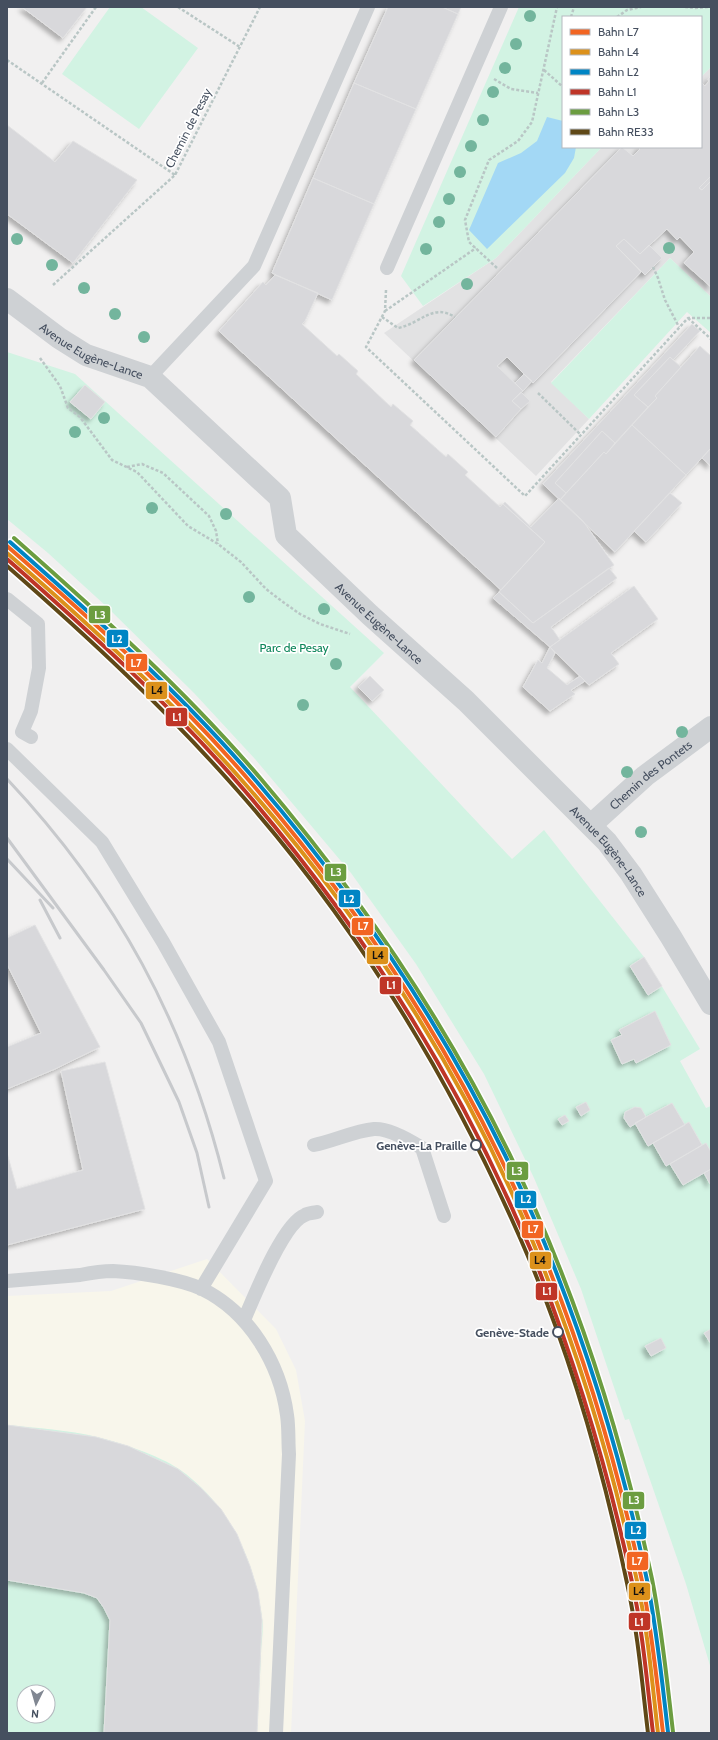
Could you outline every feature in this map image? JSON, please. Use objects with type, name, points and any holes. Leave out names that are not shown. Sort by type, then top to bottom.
[{"type":"street","name":"Avenue Eugène-Lance","points":[[7,299],[59,338],[86,355],[150,377],[280,498],[286,535],[370,615],[466,700],[607,842],[631,874],[711,1004]]},
{"type":"street","name":"Chemin des Pontets","points":[[591,825],[645,776],[711,727]]},
{"type":"lane","points":[[150,377],[254,266],[368,7]]},
{"type":"lane","points":[[388,268],[501,7]]},
{"type":"lane","points":[[7,599],[38,624],[39,668],[31,711],[22,732],[31,737]]},
{"type":"lane","points":[[7,749],[102,842],[163,942],[219,1042],[266,1181],[201,1289]]},
{"type":"lane","points":[[314,1145],[375,1129],[393,1133],[413,1142],[422,1148],[444,1216]]},
{"type":"lane","points":[[244,1320],[282,1239],[295,1222],[304,1215],[317,1212]]},
{"type":"lane","points":[[7,1282],[113,1271],[154,1276],[201,1289],[226,1303],[244,1320],[256,1335],[271,1362],[280,1384],[287,1415],[289,1454],[276,1733]]},
{"type":"path","points":[[42,83],[96,7]]},
{"type":"path","points":[[178,7],[240,47]]},
{"type":"path","name":"Chemin de Pesay","points":[[53,285],[175,174],[260,7]]},
{"type":"path","points":[[497,268],[469,242],[465,220],[489,160],[518,141],[532,122],[557,7]]},
{"type":"path","points":[[618,16],[627,10],[641,7]]},
{"type":"path","points":[[685,7],[709,7]]},
{"type":"path","points":[[7,60],[175,174]]},
{"type":"path","points":[[474,68],[511,89],[538,93]]},
{"type":"path","points":[[543,70],[562,86]]},
{"type":"path","points":[[385,312],[476,248]]},
{"type":"path","points":[[653,267],[665,300],[679,327]]},
{"type":"path","points":[[388,268],[385,312],[366,347],[525,496],[688,318],[711,318]]},
{"type":"path","points":[[382,318],[398,328],[408,326],[437,311],[446,312],[456,317]]},
{"type":"path","points":[[688,318],[711,339]]},
{"type":"path","points":[[39,353],[41,360],[48,367],[60,386],[68,408],[80,417],[108,457],[137,472],[188,526],[218,544],[241,562],[266,589],[300,614],[320,624],[353,634]]},
{"type":"path","points":[[538,392],[581,435]]},
{"type":"path","points":[[127,467],[142,464],[163,474],[209,516],[216,531],[218,544]]},
{"type":"shaded area","points":[[711,67],[711,297],[670,258],[551,382],[589,419],[536,476],[384,333],[496,258],[601,148],[702,148],[702,76]]},
{"type":"shaded area","points":[[207,1259],[276,1329],[296,1370],[305,1421],[291,1733],[7,1733],[7,1296],[111,1291]]},
{"type":"green space","points":[[110,7],[141,7],[198,48],[139,129],[62,74]]},
{"type":"green space","points":[[519,7],[711,7],[711,67],[702,76],[702,16],[562,16],[562,148],[601,148],[496,258],[423,306],[401,276]]},
{"type":"green space","points":[[670,258],[711,297],[711,333],[687,312],[589,419],[551,383]]},
{"type":"green space","name":"Parc de Pesay","points":[[7,352],[75,374],[384,653],[350,687],[512,859],[544,830],[644,957],[700,1049],[680,1061],[706,1108],[711,1106],[711,1669],[686,1584],[629,1419],[625,1420],[581,1289],[534,1178],[484,1074],[416,964],[351,873],[255,759],[194,693],[107,607],[48,553],[7,519]]},
{"type":"green space","points":[[7,1425],[64,1431],[97,1437],[139,1450],[161,1459],[179,1469],[212,1498],[236,1534],[246,1554],[258,1596],[263,1627],[257,1733],[7,1733]]},
{"type":"water","points":[[547,117],[562,121],[562,148],[576,148],[574,158],[565,173],[487,249],[469,230],[498,163],[521,153],[537,141]]},
{"type":"building","points":[[22,7],[87,7],[63,38]]},
{"type":"building","points":[[388,7],[442,7],[458,14],[416,109],[354,83]]},
{"type":"building","points":[[442,7],[461,7],[458,14]]},
{"type":"building","points":[[711,76],[711,176],[699,188],[702,190],[711,181],[711,287],[684,263],[694,252],[680,237],[677,240],[667,229],[640,254],[624,239],[616,246],[641,272],[533,383],[507,357],[497,366],[523,391],[512,401],[521,409],[496,437],[414,360],[621,148],[623,148],[633,156],[640,149],[639,148],[702,148],[702,83],[705,86],[709,81],[708,79]]},
{"type":"building","points":[[354,83],[416,109],[374,204],[313,178]]},
{"type":"building","points":[[7,125],[55,162],[73,141],[137,180],[73,263],[7,214]]},
{"type":"building","points":[[711,176],[711,181],[702,190],[699,188]]},
{"type":"building","points":[[313,178],[374,204],[332,300],[272,273]]},
{"type":"building","points":[[624,239],[640,254],[649,245],[662,258],[645,275],[616,246]]},
{"type":"building","points":[[275,275],[318,293],[305,321],[302,324],[337,356],[339,354],[358,371],[356,374],[391,407],[393,404],[413,421],[410,425],[446,457],[448,454],[468,472],[465,475],[500,507],[503,504],[545,542],[501,590],[219,331],[263,282],[266,285]]},
{"type":"building","points":[[692,324],[700,331],[673,360],[670,357],[634,395],[648,407],[615,443],[602,431],[555,483],[566,493],[560,500],[543,484]]},
{"type":"building","points":[[700,346],[711,356],[711,448],[686,475],[632,425],[657,398],[655,396]]},
{"type":"building","points":[[670,357],[681,367],[655,396],[657,398],[648,407],[634,395]]},
{"type":"building","points":[[524,374],[532,381],[523,391],[515,383]]},
{"type":"building","points":[[85,385],[105,402],[91,419],[70,402]]},
{"type":"building","points":[[521,392],[530,401],[521,409],[512,401]]},
{"type":"building","points":[[632,425],[686,475],[615,552],[560,500],[604,452],[606,454]]},
{"type":"building","points":[[602,431],[615,443],[606,454],[604,452],[566,493],[555,483]]},
{"type":"building","points":[[711,448],[711,466],[702,458]]},
{"type":"building","points":[[670,493],[682,503],[646,542],[634,531]]},
{"type":"building","points":[[559,498],[583,521],[614,565],[533,623],[499,592],[545,542],[503,504],[505,502],[531,527]]},
{"type":"building","points":[[609,568],[617,578],[551,627],[560,640],[550,647],[493,598],[499,592],[533,623]]},
{"type":"building","points":[[634,586],[658,619],[611,653],[619,664],[589,685],[550,647]]},
{"type":"building","points":[[550,647],[555,653],[547,668],[567,685],[580,676],[585,681],[571,690],[575,694],[550,711],[523,687],[538,660],[542,663]]},
{"type":"building","points":[[370,676],[384,690],[372,701],[358,687]]},
{"type":"building","points":[[35,925],[100,1047],[55,1069],[7,1089],[7,1047],[41,1033],[7,964],[7,938]]},
{"type":"building","points":[[644,957],[662,986],[648,995],[630,966]]},
{"type":"building","points":[[655,1011],[671,1045],[636,1063],[634,1059],[622,1064],[611,1040],[622,1035],[619,1030]]},
{"type":"building","points":[[105,1062],[145,1209],[7,1245],[7,1153],[17,1189],[83,1170],[61,1071]]},
{"type":"building","points":[[586,1102],[590,1110],[581,1116],[576,1107]]},
{"type":"building","points":[[672,1103],[685,1125],[648,1146],[635,1123]]},
{"type":"building","points":[[635,1107],[641,1108],[646,1117],[630,1127],[624,1118],[625,1112]]},
{"type":"building","points":[[565,1115],[569,1121],[562,1125],[558,1119]]},
{"type":"building","points":[[689,1122],[702,1145],[666,1166],[653,1143]]},
{"type":"building","points":[[706,1143],[711,1152],[711,1169],[683,1185],[670,1164]]},
{"type":"building","points":[[711,1169],[711,1184],[710,1184],[704,1173]]},
{"type":"building","points":[[711,1329],[711,1344],[704,1333]]},
{"type":"building","points":[[661,1338],[666,1348],[651,1356],[645,1346]]},
{"type":"building","points":[[7,1425],[96,1437],[128,1446],[178,1469],[201,1488],[221,1509],[237,1534],[250,1566],[258,1592],[262,1620],[257,1733],[104,1733],[110,1620],[104,1608],[97,1598],[84,1593],[7,1580]]},
{"type":"railway","points":[[7,779],[46,823],[82,869],[114,916],[142,964],[167,1014],[189,1066],[208,1121],[224,1178]]},
{"type":"railway","points":[[7,838],[141,1023],[179,1102],[197,1153],[209,1207]]},
{"type":"railway","points":[[7,859],[53,908]]},
{"type":"railway","points":[[40,900],[60,938]]},
{"type":"rail line","name":"L3","points":[[14,538],[110,624],[173,684],[261,779],[297,822],[365,912],[397,958],[456,1054],[509,1153],[533,1204],[575,1308],[611,1415],[640,1524],[656,1598],[673,1732]]},
{"type":"rail line","name":"L2","points":[[10,542],[169,687],[257,782],[293,825],[361,914],[393,960],[452,1056],[505,1155],[550,1257],[589,1363],[606,1416],[635,1525],[651,1599],[668,1732]]},
{"type":"rail line","name":"L7","points":[[7,546],[103,632],[165,691],[225,753],[253,785],[289,828],[357,917],[419,1010],[448,1058],[475,1107],[523,1208],[545,1259],[584,1364],[616,1472],[642,1581],[646,1600],[663,1733]]},
{"type":"rail line","name":"L4","points":[[7,553],[70,608],[131,665],[190,724],[246,785],[291,838],[334,894],[414,1011],[450,1072],[484,1134],[514,1198],[541,1262],[584,1380],[608,1460],[641,1600],[658,1733]]},
{"type":"rail line","name":"L1","points":[[7,559],[100,642],[160,700],[218,760],[245,791],[285,839],[359,938],[394,990],[457,1096],[512,1208],[534,1258],[552,1304],[579,1382],[613,1501],[636,1601],[653,1733]]},
{"type":"rail line","name":"RE33","points":[[7,566],[155,703],[211,761],[283,844],[325,899],[365,956],[403,1014],[438,1074],[471,1135],[502,1198],[546,1300],[574,1380],[598,1461],[631,1602],[648,1733]]},
{"type":"place","name":"Genève-La Praille","points":[[476,1145]]},
{"type":"place","name":"Genève-Stade","points":[[558,1332]]}]
